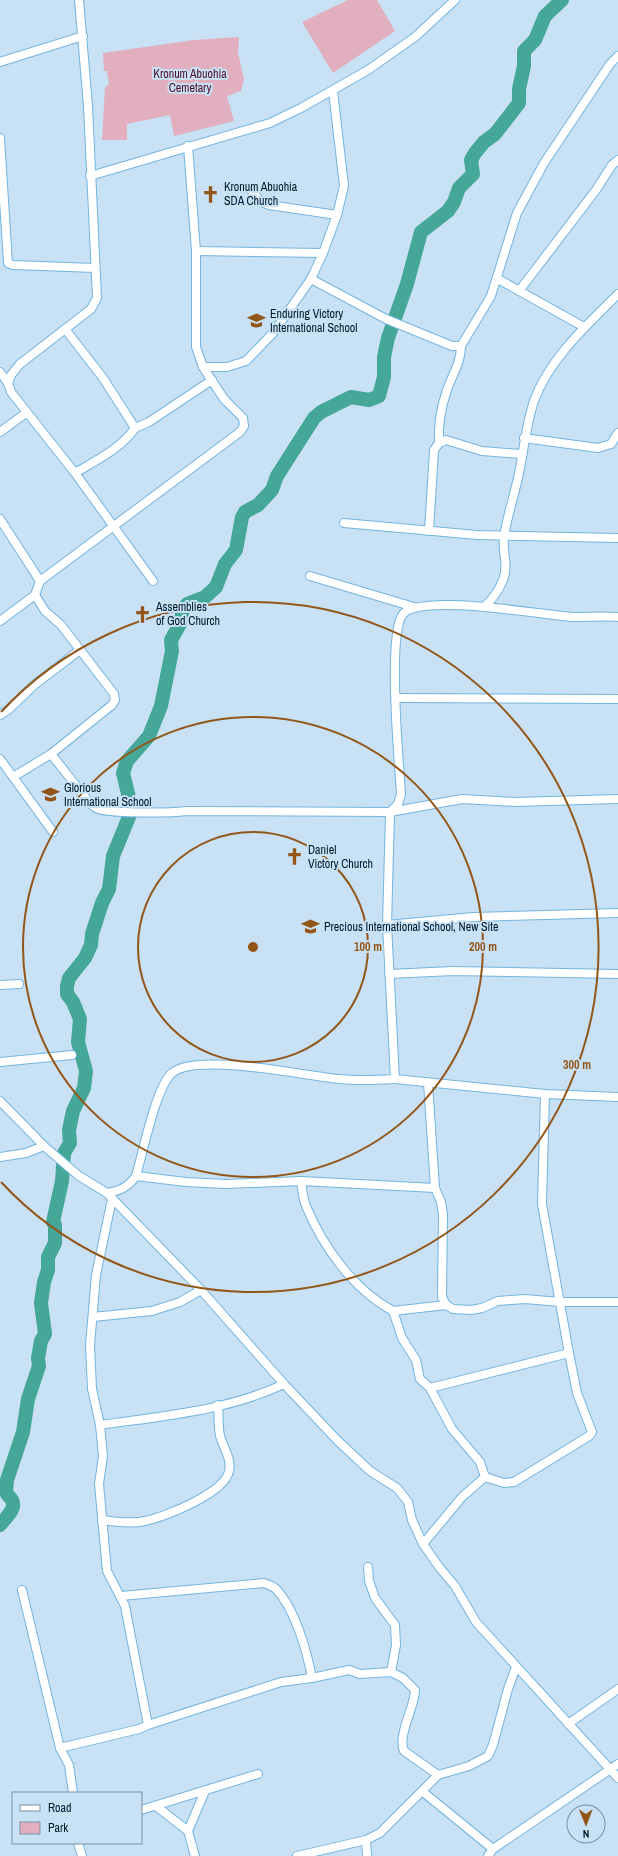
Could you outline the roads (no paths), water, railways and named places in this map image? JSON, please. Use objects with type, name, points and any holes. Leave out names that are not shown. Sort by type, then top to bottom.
[{"type":"street","points":[[8,383],[11,375],[20,364],[91,309],[97,298],[90,176],[88,106],[79,0]]},
{"type":"street","points":[[90,176],[270,123],[333,91],[368,70],[415,37],[455,0]]},
{"type":"street","points":[[0,62],[83,36]]},
{"type":"street","points":[[440,442],[438,430],[441,412],[447,390],[458,367],[461,346],[487,304],[498,279],[517,213],[540,169],[610,64],[618,56]]},
{"type":"street","points":[[203,367],[228,367],[246,361],[273,333],[311,279],[323,253],[337,215],[344,186],[333,91]]},
{"type":"street","points":[[0,138],[8,263],[13,265],[96,268]]},
{"type":"street","points":[[0,621],[35,595],[40,581],[240,432],[244,426],[243,418],[224,399],[203,367],[196,347],[196,251],[188,146]]},
{"type":"street","points":[[519,291],[596,190],[612,165],[618,160]]},
{"type":"street","points":[[251,190],[261,202],[269,205],[337,215]]},
{"type":"street","points":[[196,251],[323,253]]},
{"type":"street","points":[[311,279],[386,319],[452,346],[461,346]]},
{"type":"street","points":[[498,279],[584,327]]},
{"type":"street","points":[[484,607],[491,601],[504,580],[506,567],[503,546],[504,536],[519,472],[524,438],[534,401],[542,383],[569,344],[618,294]]},
{"type":"street","points":[[65,329],[104,378],[134,424],[135,428]]},
{"type":"street","points":[[0,372],[8,383],[11,392],[75,473],[153,581]]},
{"type":"street","points":[[75,473],[108,453],[131,435],[135,428],[149,422],[212,380]]},
{"type":"street","points":[[0,432],[26,412]]},
{"type":"street","points":[[524,438],[598,448],[611,444],[618,433]]},
{"type":"street","points":[[429,531],[434,450],[440,442],[446,440],[482,451],[521,454]]},
{"type":"street","points":[[0,519],[40,581]]},
{"type":"street","points":[[344,523],[504,536],[618,538]]},
{"type":"street","points":[[310,576],[414,607],[446,604],[573,617],[618,617]]},
{"type":"street","points":[[13,777],[51,754],[112,705],[115,700],[114,694],[61,625],[45,611],[35,595]]},
{"type":"street","points":[[395,1079],[387,925],[390,812],[398,804],[401,794],[394,666],[396,632],[403,614],[414,607]]},
{"type":"street","points":[[0,715],[8,710],[34,685],[80,650]]},
{"type":"street","points":[[396,698],[618,699]]},
{"type":"street","points":[[51,754],[77,789],[96,808],[110,811],[390,812],[462,799],[516,802],[618,799]]},
{"type":"street","points":[[0,759],[53,832]]},
{"type":"street","points":[[387,925],[473,917],[618,913]]},
{"type":"street","points":[[389,974],[452,971],[618,974]]},
{"type":"street","points":[[0,985],[19,984]]},
{"type":"street","points":[[0,1062],[72,1055]]},
{"type":"street","points":[[109,1196],[118,1192],[130,1183],[136,1176],[160,1092],[170,1074],[185,1067],[220,1064],[279,1070],[340,1079],[395,1079],[545,1094],[618,1098]]},
{"type":"street","points":[[428,1083],[435,1188],[441,1202],[443,1215],[442,1297],[446,1305],[453,1309],[471,1310],[482,1308],[498,1301],[524,1299],[560,1302],[618,1302]]},
{"type":"street","points":[[485,1477],[504,1483],[514,1482],[589,1436],[592,1432],[577,1393],[553,1271],[542,1204],[545,1094]]},
{"type":"street","points":[[0,1101],[44,1146],[79,1176],[109,1196],[201,1290],[284,1384],[337,1440],[370,1471],[397,1488],[408,1502],[412,1520],[423,1544],[439,1567],[455,1586],[476,1622],[618,1778]]},
{"type":"street","points":[[0,1157],[26,1153],[44,1146]]},
{"type":"street","points":[[136,1176],[186,1182],[226,1184],[301,1181],[435,1188]]},
{"type":"street","points":[[301,1181],[305,1205],[331,1253],[353,1281],[377,1303],[393,1312],[446,1305]]},
{"type":"street","points":[[109,1196],[96,1275],[90,1345],[92,1390],[100,1424],[103,1456],[99,1484],[107,1571],[121,1596],[128,1617],[144,1711],[148,1725]]},
{"type":"street","points":[[93,1317],[152,1311],[180,1302],[201,1290]]},
{"type":"street","points":[[393,1312],[402,1338],[416,1360],[420,1379],[430,1388],[452,1429],[480,1462],[485,1477]]},
{"type":"street","points":[[430,1388],[569,1353]]},
{"type":"street","points":[[100,1424],[180,1413],[218,1405],[263,1394],[284,1384]]},
{"type":"street","points":[[102,1520],[123,1523],[145,1521],[172,1512],[207,1495],[224,1482],[229,1472],[230,1462],[220,1435],[218,1405]]},
{"type":"street","points":[[423,1544],[462,1497],[485,1477]]},
{"type":"street","points":[[368,1567],[369,1581],[375,1598],[396,1625],[396,1645],[391,1672]]},
{"type":"street","points":[[121,1596],[264,1583],[275,1588],[296,1622],[305,1644],[312,1678]]},
{"type":"street","points":[[22,1590],[60,1748],[68,1765],[73,1792]]},
{"type":"street","points":[[297,1856],[366,1840],[386,1828],[438,1775],[469,1766],[488,1756],[491,1751],[508,1689],[516,1667]]},
{"type":"street","points":[[60,1748],[139,1729],[270,1685],[349,1670],[360,1674],[391,1672],[403,1678],[415,1690],[415,1696],[405,1727],[402,1748],[404,1751],[438,1775]]},
{"type":"street","points":[[568,1724],[618,1689]]},
{"type":"street","points":[[488,1856],[493,1849],[618,1764]]},
{"type":"street","points":[[142,1810],[205,1792],[258,1774]]},
{"type":"street","points":[[188,1831],[205,1792]]},
{"type":"street","points":[[423,1792],[493,1849]]},
{"type":"street","points":[[156,1806],[188,1831],[195,1856]]},
{"type":"street","points":[[366,1840],[367,1856]]},
{"type":"street","points":[[79,1844],[82,1856]]},
{"type":"waterway","points":[[0,1525],[13,1507],[12,1500],[6,1492],[7,1480],[23,1432],[28,1399],[39,1366],[38,1358],[41,1341],[45,1334],[41,1303],[44,1282],[48,1270],[48,1257],[55,1243],[55,1225],[53,1222],[62,1181],[64,1153],[70,1143],[69,1130],[73,1111],[84,1088],[86,1071],[78,1042],[80,1019],[73,1002],[67,994],[67,986],[69,978],[85,958],[91,945],[92,934],[102,903],[109,889],[113,856],[131,812],[131,806],[123,773],[127,761],[149,736],[161,706],[172,651],[171,640],[180,624],[183,609],[187,604],[205,597],[216,587],[225,564],[236,550],[242,517],[245,512],[258,505],[272,490],[277,476],[314,418],[321,412],[351,397],[369,400],[379,396],[384,377],[384,357],[388,338],[407,284],[421,232],[448,211],[454,202],[459,188],[473,174],[471,160],[475,153],[484,142],[495,134],[519,103],[519,89],[524,66],[524,51],[535,40],[545,16],[562,0]]},
{"type":"place","name":"Kronum Abuohia SDA Church","points":[[211,194]]},
{"type":"place","name":"Enduring Victory International School","points":[[257,321]]},
{"type":"place","name":"Assemblies of God Church","points":[[143,614]]},
{"type":"place","name":"Glorious International School","points":[[51,795]]},
{"type":"place","name":"Daniel Victory Church","points":[[295,857]]},
{"type":"place","name":"Precious International School, New Site","points":[[311,927]]},
{"type":"park label","name":"Kronum Abuohia Cemetary","points":[[190,81]]}]
